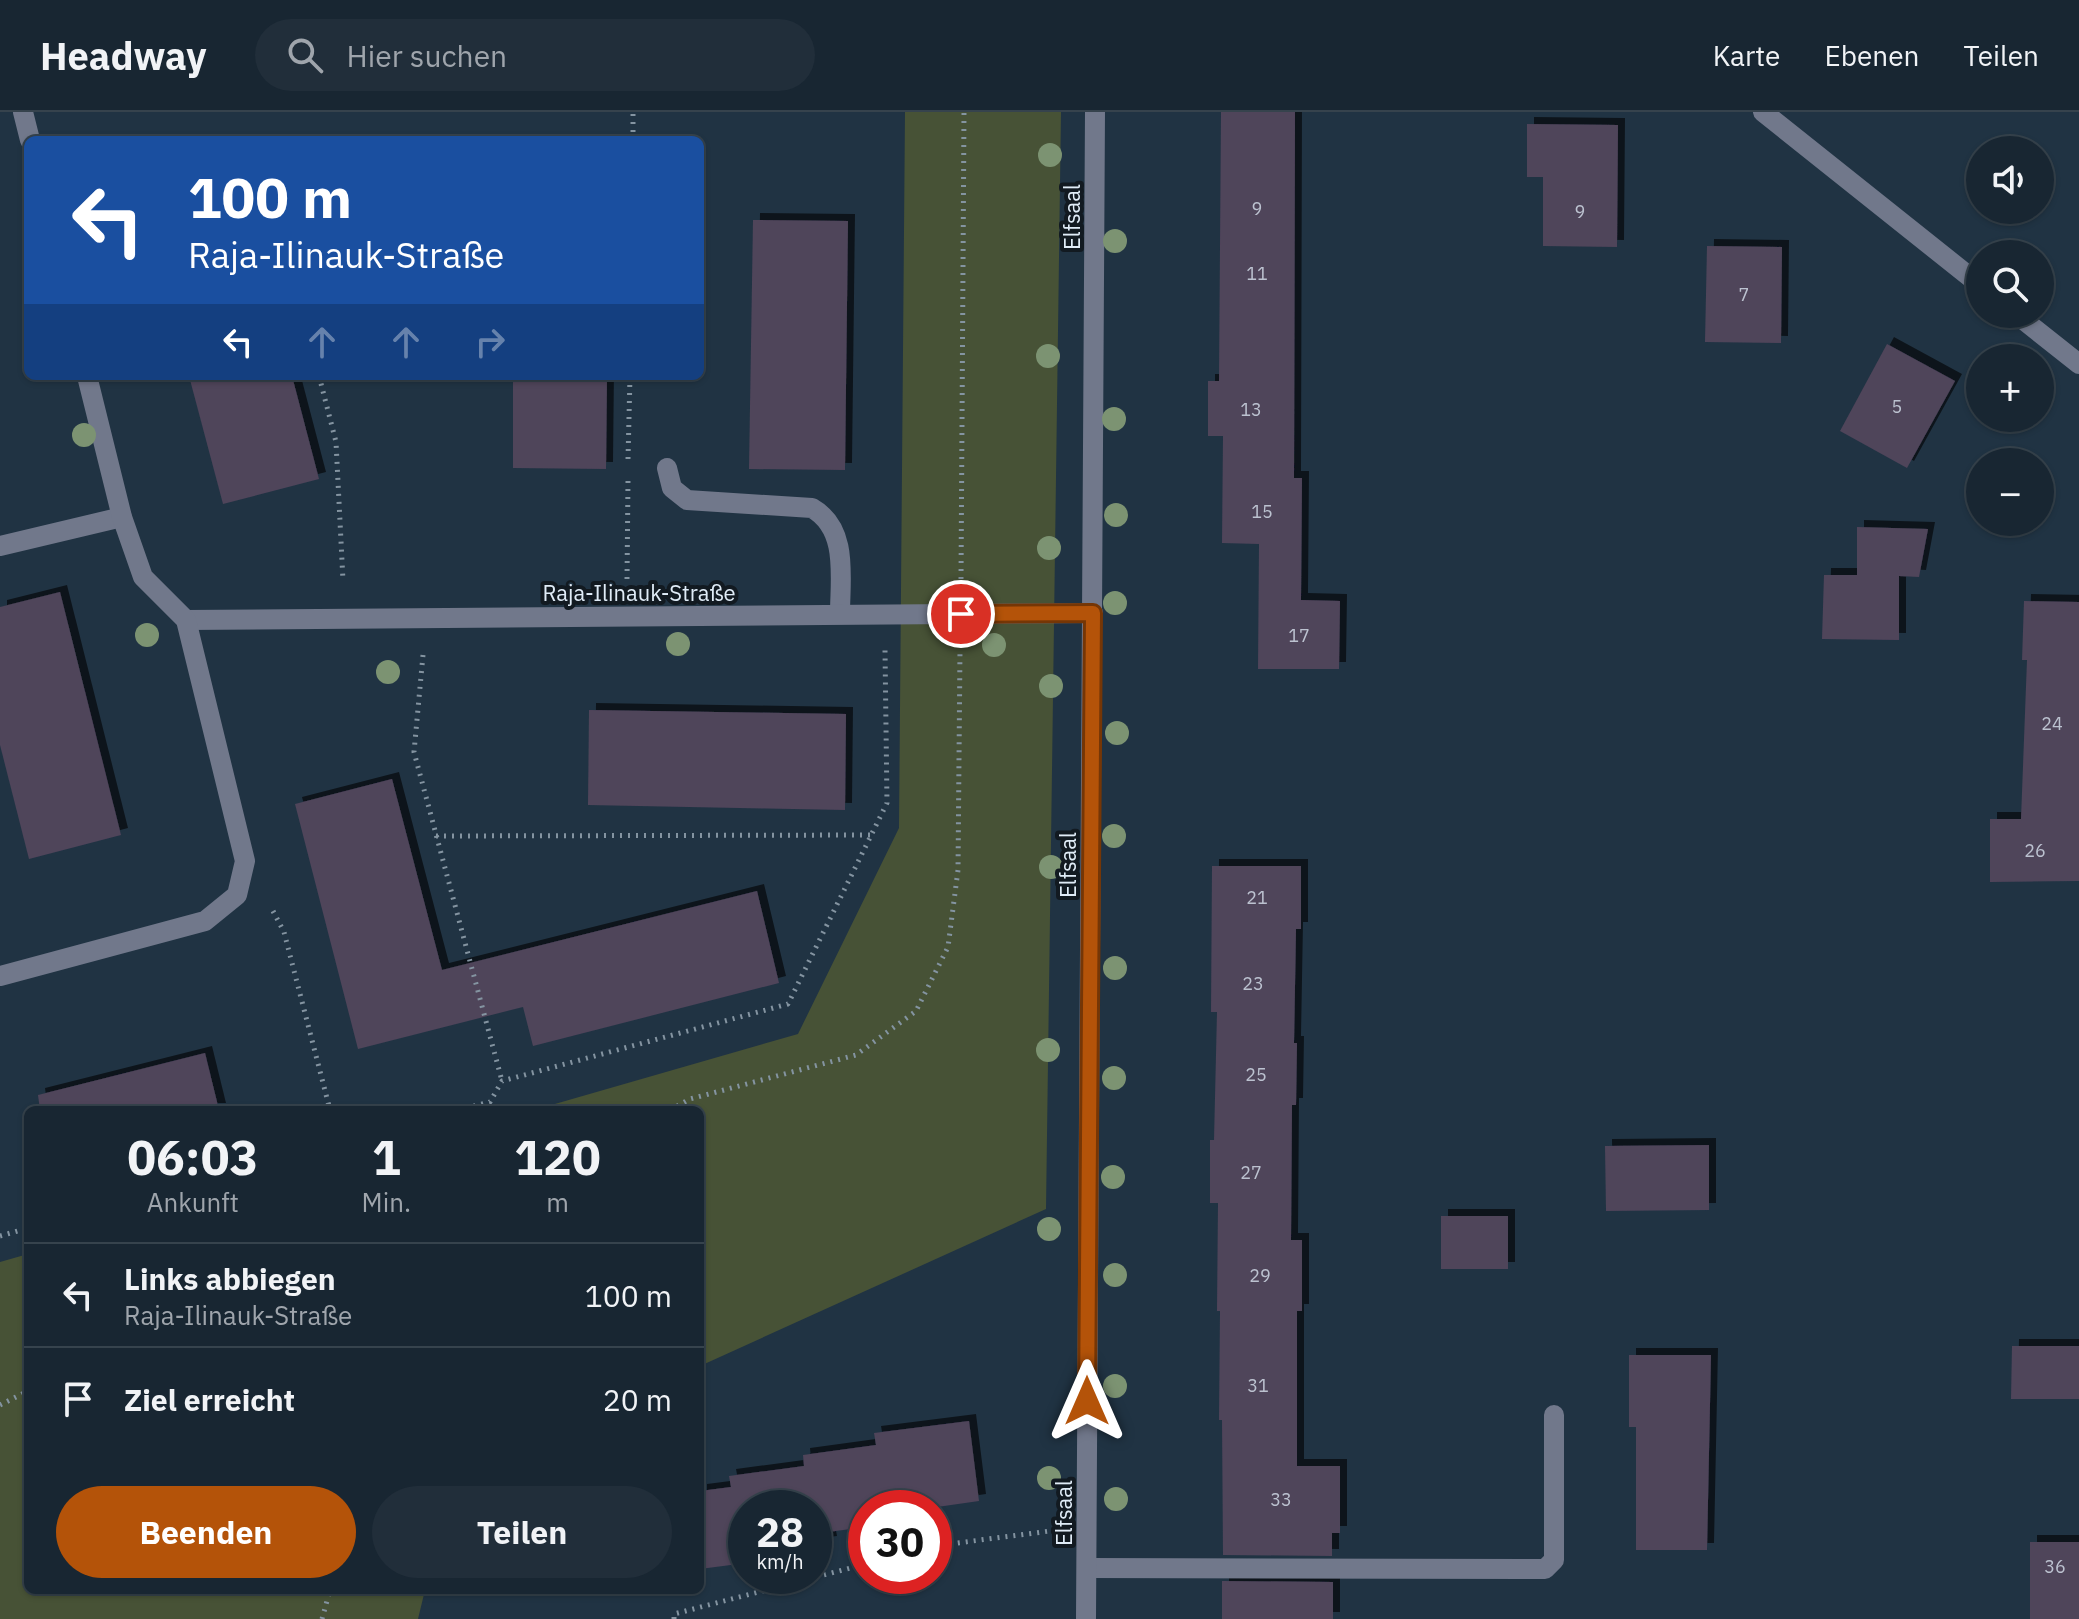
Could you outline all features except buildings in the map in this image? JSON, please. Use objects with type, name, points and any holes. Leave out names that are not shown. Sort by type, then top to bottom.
[{"type":"street","points":[[23,112],[29,136]]},
{"type":"street","name":"Elfsaal","points":[[1086,1619],[1095,112]]},
{"type":"street","points":[[1763,112],[1966,274]]},
{"type":"street","points":[[2034,328],[2079,364]]},
{"type":"street","points":[[0,976],[205,921],[237,895],[245,861],[186,620],[143,577],[122,517],[88,380]]},
{"type":"street","points":[[667,468],[672,488],[687,500],[812,508],[822,514],[837,538],[840,614]]},
{"type":"street","points":[[0,546],[122,517]]},
{"type":"street","name":"Raja-Ilinauk-Straße","points":[[186,620],[1093,613]]},
{"type":"street","points":[[1087,1568],[1545,1569],[1554,1560],[1554,1415]]},
{"type":"path","points":[[633,112],[633,136]]},
{"type":"path","points":[[677,1106],[690,1099],[856,1055],[916,1011],[948,947],[958,870],[964,112]]},
{"type":"path","points":[[320,380],[336,442],[345,619]]},
{"type":"path","points":[[626,616],[630,380]]},
{"type":"path","points":[[502,1081],[788,1004],[887,803],[884,614]]},
{"type":"path","points":[[427,618],[414,752],[502,1081],[490,1102],[474,1106]]},
{"type":"path","points":[[436,836],[870,835]]},
{"type":"path","points":[[245,861],[284,932],[329,1106]]},
{"type":"path","points":[[0,1236],[24,1229]]},
{"type":"path","points":[[0,1405],[24,1393]]},
{"type":"path","points":[[952,1544],[1087,1526]]},
{"type":"path","points":[[674,1619],[674,1614],[848,1569]]},
{"type":"path","points":[[322,1619],[329,1594]]},
{"type":"green space","points":[[905,112],[1061,112],[1046,1209],[704,1364],[704,1106],[548,1106],[798,1034],[899,828]]},
{"type":"green space","points":[[24,1255],[24,1594],[424,1594],[418,1619],[0,1619],[0,1262]]},
{"type":"route","points":[[961,614],[1093,613],[1087,1401]]}]
